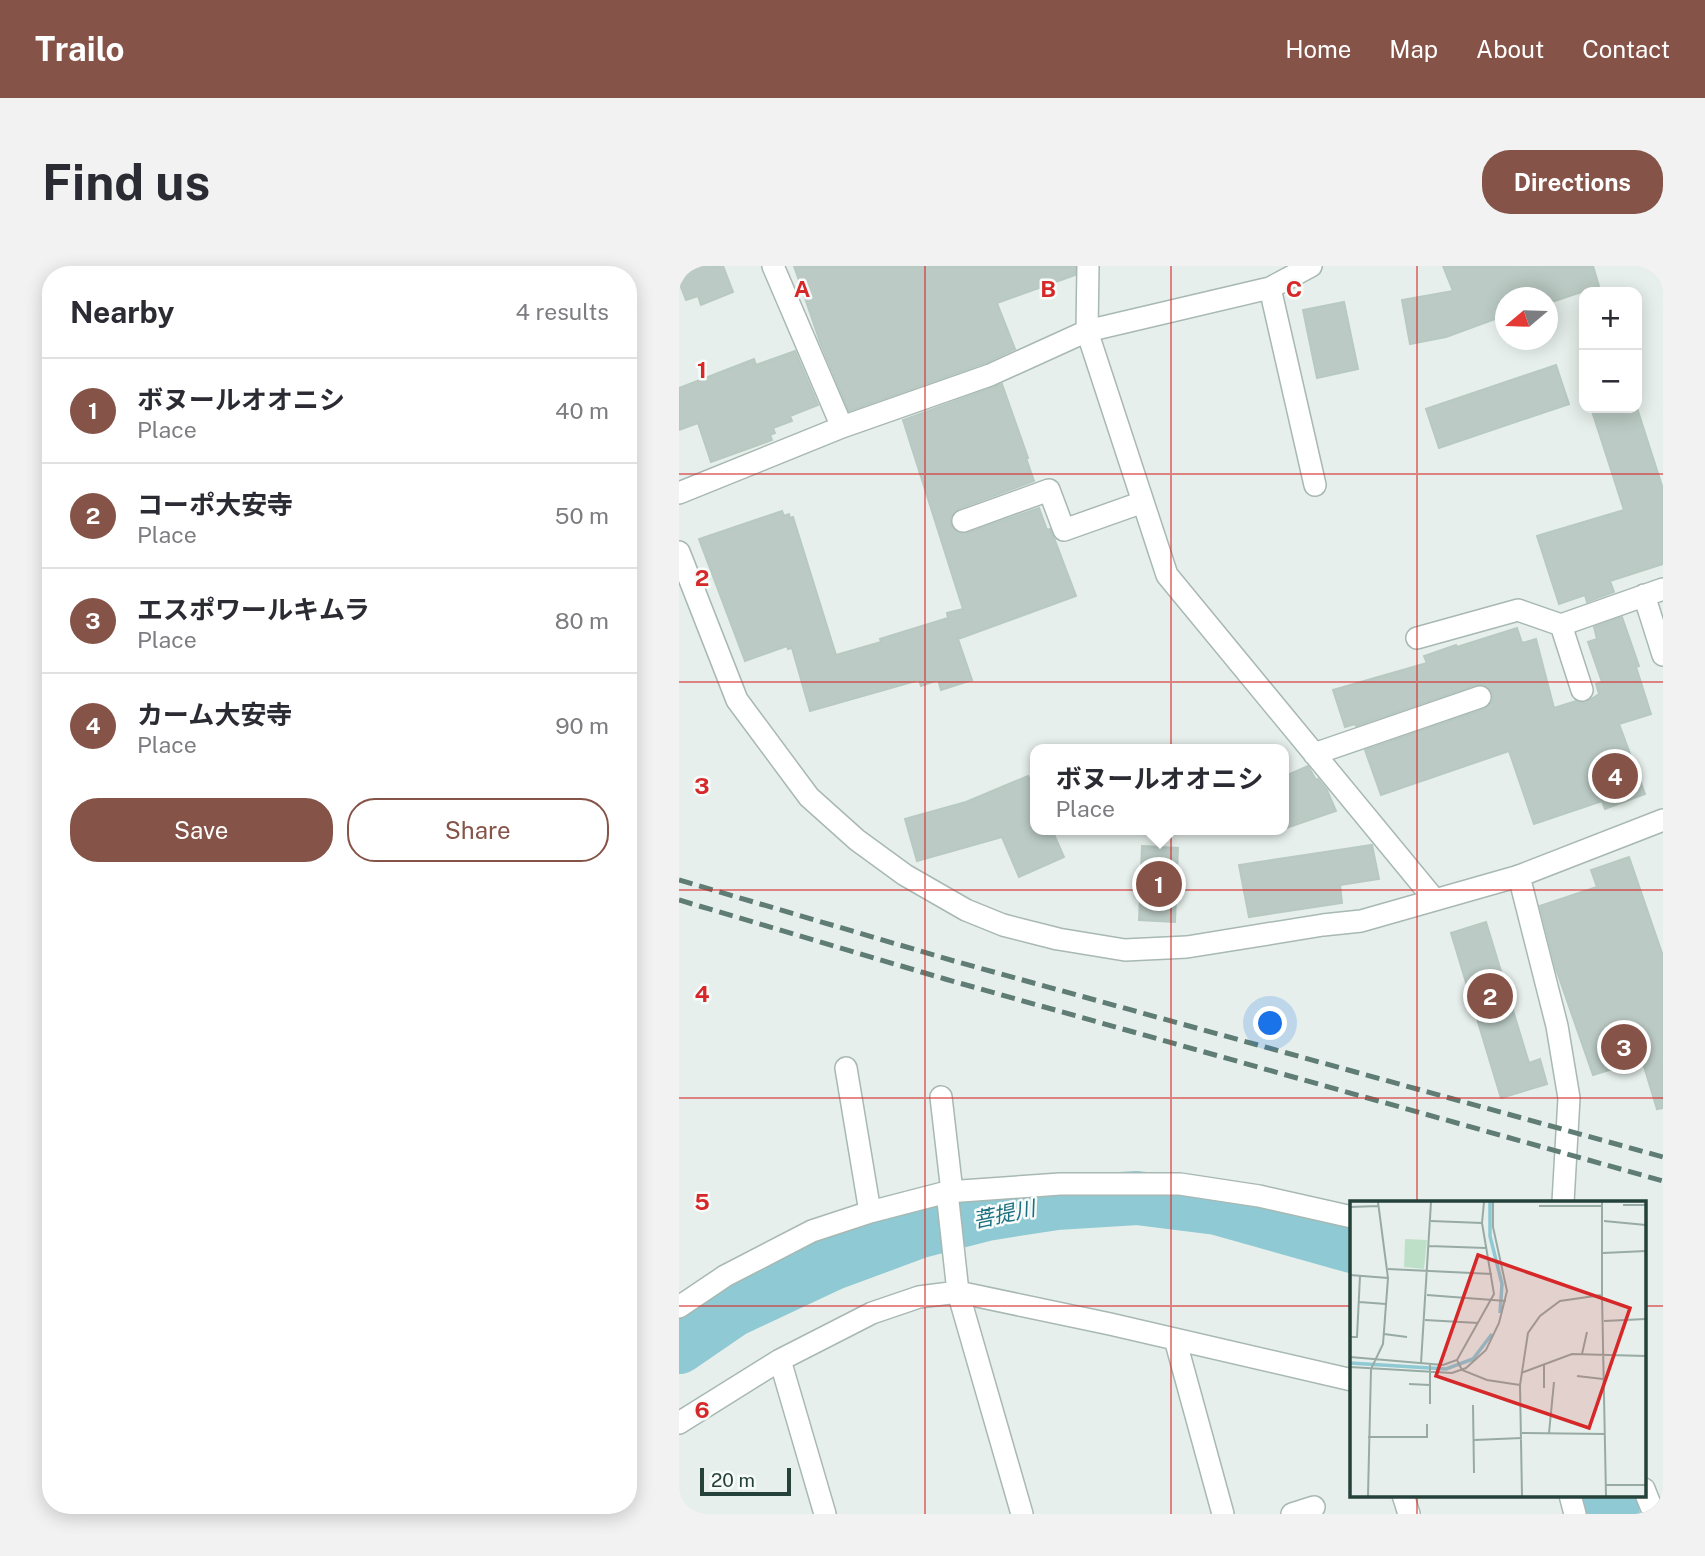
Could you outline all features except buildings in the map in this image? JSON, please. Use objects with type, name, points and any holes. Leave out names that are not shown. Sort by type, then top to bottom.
[{"type":"street","points":[[773,266],[842,427]]},
{"type":"street","points":[[1088,266],[1087,331],[1167,575],[1434,900]]},
{"type":"street","points":[[679,493],[842,427],[990,376],[1087,331],[1269,288],[1311,266]]},
{"type":"street","points":[[1269,288],[1315,485]]},
{"type":"street","points":[[963,522],[1049,490],[1064,530],[1143,502]]},
{"type":"street","points":[[679,552],[737,700],[809,797],[857,840],[905,875],[966,909],[1003,925],[1058,939],[1125,950],[1187,947],[1361,921],[1519,876],[1663,820]]},
{"type":"street","points":[[1416,638],[1518,610],[1561,625],[1654,592],[1663,655]]},
{"type":"street","points":[[1561,625],[1583,690]]},
{"type":"street","points":[[1314,754],[1480,697]]},
{"type":"street","points":[[1519,876],[1556,1026],[1569,1098],[1563,1201]]},
{"type":"street","points":[[846,1068],[870,1212]]},
{"type":"street","points":[[941,1097],[958,1292],[1022,1514]]},
{"type":"street","points":[[679,1307],[725,1276],[811,1231],[870,1212],[949,1195],[1060,1184],[1180,1184],[1259,1196],[1350,1217]]},
{"type":"street","points":[[679,1423],[780,1360],[872,1313],[919,1297],[958,1292],[1350,1380]]},
{"type":"street","points":[[1175,1339],[1223,1514]]},
{"type":"street","points":[[780,1360],[825,1514]]},
{"type":"street","points":[[1646,1494],[1654,1514]]},
{"type":"street","points":[[1403,1496],[1409,1514]]},
{"type":"street","points":[[1570,1496],[1575,1514]]},
{"type":"street","points":[[1292,1514],[1314,1507]]},
{"type":"waterway","name":"菩提川","points":[[679,1347],[733,1310],[831,1264],[920,1231],[986,1214],[1056,1203],[1137,1198],[1217,1208],[1350,1245]]},
{"type":"waterway","name":"菩提川","points":[[1606,1496],[1613,1514]]},
{"type":"railway","points":[[679,880],[954,961],[1663,1157]]},
{"type":"railway","points":[[679,900],[945,979],[1663,1181]]},
{"type":"place","name":"カーム大安寺","points":[[1615,776]]},
{"type":"place","name":"ボヌールオオニシ","points":[[1159,884]]},
{"type":"place","name":"コーポ大安寺","points":[[1490,996]]},
{"type":"place","name":"エスポワールキムラ","points":[[1624,1047]]}]
